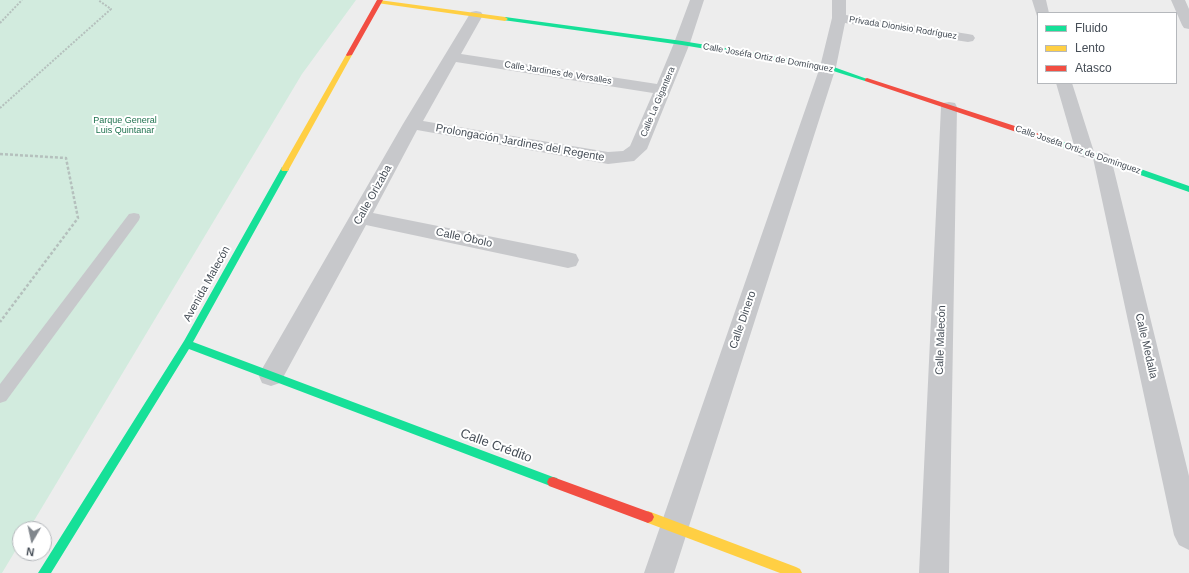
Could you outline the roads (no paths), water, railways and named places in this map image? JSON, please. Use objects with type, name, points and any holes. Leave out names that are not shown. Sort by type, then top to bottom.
[{"type":"street","name":"Calle La Gigantera","points":[[628,157],[638,149],[682,43],[697,0]]},
{"type":"street","name":"Calle Dinero","points":[[659,573],[828,68],[838,18],[839,0]]},
{"type":"street","points":[[1038,0],[1042,12]]},
{"type":"street","points":[[1178,0],[1189,25]]},
{"type":"street","name":"Calle Joséfa Ortiz de Domínguez","points":[[379,1],[682,43],[828,68],[1093,155],[1189,189]]},
{"type":"street","name":"Avenida Malecón","points":[[44,573],[187,344],[379,1]]},
{"type":"street","name":"Calle Orizaba","points":[[271,376],[412,124],[453,57],[476,15]]},
{"type":"street","name":"Privada Dionisio Rodríguez","points":[[838,18],[968,38]]},
{"type":"street","name":"Calle Jardines de Versalles","points":[[453,57],[663,90]]},
{"type":"street","name":"Calle Medalla","points":[[1064,84],[1093,155],[1189,535]]},
{"type":"street","name":"Calle Malecón","points":[[934,573],[949,107]]},
{"type":"street","name":"Prolongación Jardines del Regente","points":[[412,124],[608,158],[628,157]]},
{"type":"street","name":"Calle Óbolo","points":[[360,217],[568,260]]},
{"type":"street","name":"Calle Crédito","points":[[187,344],[796,573]]},
{"type":"lane","points":[[0,396],[134,217]]},
{"type":"park label","name":"Parque General Luis Quintanar","points":[[125,126]]}]
